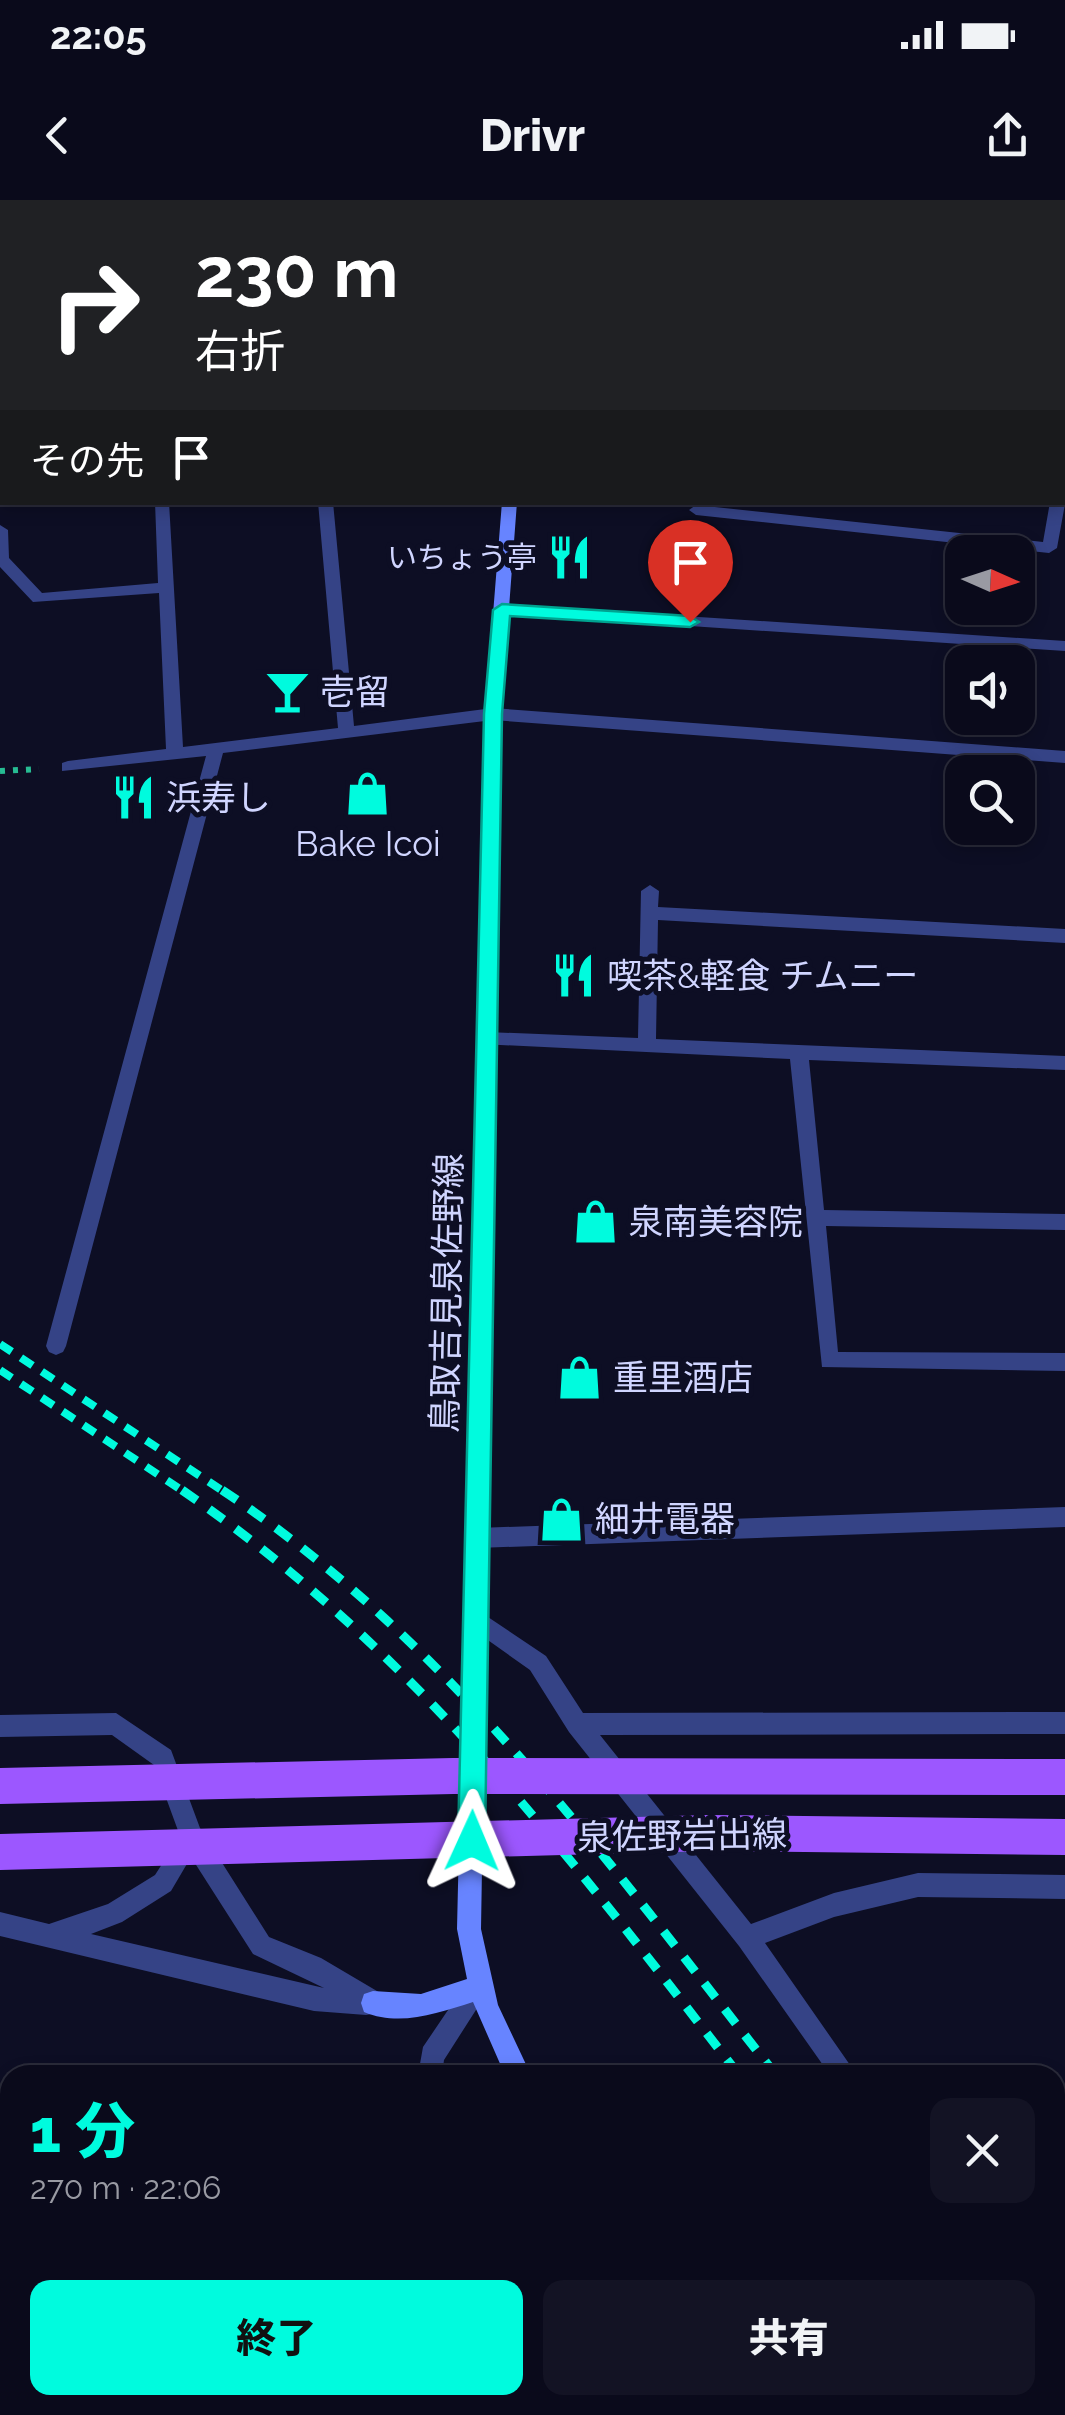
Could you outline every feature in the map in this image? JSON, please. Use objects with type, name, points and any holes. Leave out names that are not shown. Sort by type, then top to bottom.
[{"type":"main road","name":"鳥取吉見泉佐野線","points":[[510,505],[493,714],[469,1930],[478,1988],[500,2045],[513,2065]]},
{"type":"main road","name":"泉佐野岩出線","points":[[0,1786],[453,1776],[1065,1777]]},
{"type":"main road","name":"泉佐野岩出線","points":[[0,1852],[709,1833],[1065,1837]]},
{"type":"main road","points":[[373,2004],[420,2006],[478,1988]]},
{"type":"street","points":[[162,505],[175,754]]},
{"type":"street","points":[[325,505],[347,732]]},
{"type":"street","points":[[696,510],[746,509],[1049,548],[1057,505]]},
{"type":"street","points":[[0,530],[1,559],[38,598],[166,587]]},
{"type":"street","points":[[502,610],[1065,646]]},
{"type":"street","points":[[68,767],[493,714],[1065,758]]},
{"type":"street","points":[[56,1346],[216,749]]},
{"type":"street","points":[[647,1046],[650,890]]},
{"type":"street","points":[[650,913],[1065,936]]},
{"type":"street","points":[[487,1039],[1065,1063]]},
{"type":"street","points":[[799,1052],[828,1361],[1065,1362]]},
{"type":"street","points":[[815,1218],[1065,1222]]},
{"type":"street","points":[[478,1538],[1065,1518]]},
{"type":"street","points":[[476,1618],[538,1663],[577,1724],[747,1938],[838,2065]]},
{"type":"street","points":[[0,1726],[116,1724],[163,1758],[191,1835],[261,1946],[312,1967],[373,2004]]},
{"type":"street","points":[[577,1724],[1065,1724]]},
{"type":"street","points":[[52,1935],[114,1914],[163,1882],[191,1835]]},
{"type":"street","points":[[747,1938],[834,1905],[918,1885],[1065,1887]]},
{"type":"street","points":[[0,1924],[314,1998],[373,2004]]},
{"type":"street","points":[[431,2065],[432,2056],[478,1988]]},
{"type":"path","points":[[0,771],[68,767]]},
{"type":"railway","points":[[0,1344],[226,1493]]},
{"type":"railway","points":[[0,1370],[186,1493]]},
{"type":"railway","points":[[182,1490],[186,1493]]},
{"type":"railway","points":[[222,1490],[304,1550],[381,1615],[453,1685],[588,1837],[768,2065]]},
{"type":"railway","points":[[186,1493],[344,1619],[416,1688],[549,1835],[731,2065]]},
{"type":"place","name":"いちょう亭","points":[[570,558]]},
{"type":"place","name":"壱留","points":[[287,692]]},
{"type":"place","name":"Bake Icoi","points":[[368,794]]},
{"type":"place","name":"浜寿し","points":[[133,798]]},
{"type":"place","name":"喫茶&軽食 チムニー","points":[[574,976]]},
{"type":"place","name":"泉南美容院","points":[[595,1222]]},
{"type":"place","name":"重里酒店","points":[[580,1378]]},
{"type":"place","name":"細井電器","points":[[562,1519]]},
{"type":"route","points":[[472,1841],[493,714],[502,610],[690,622]]}]
